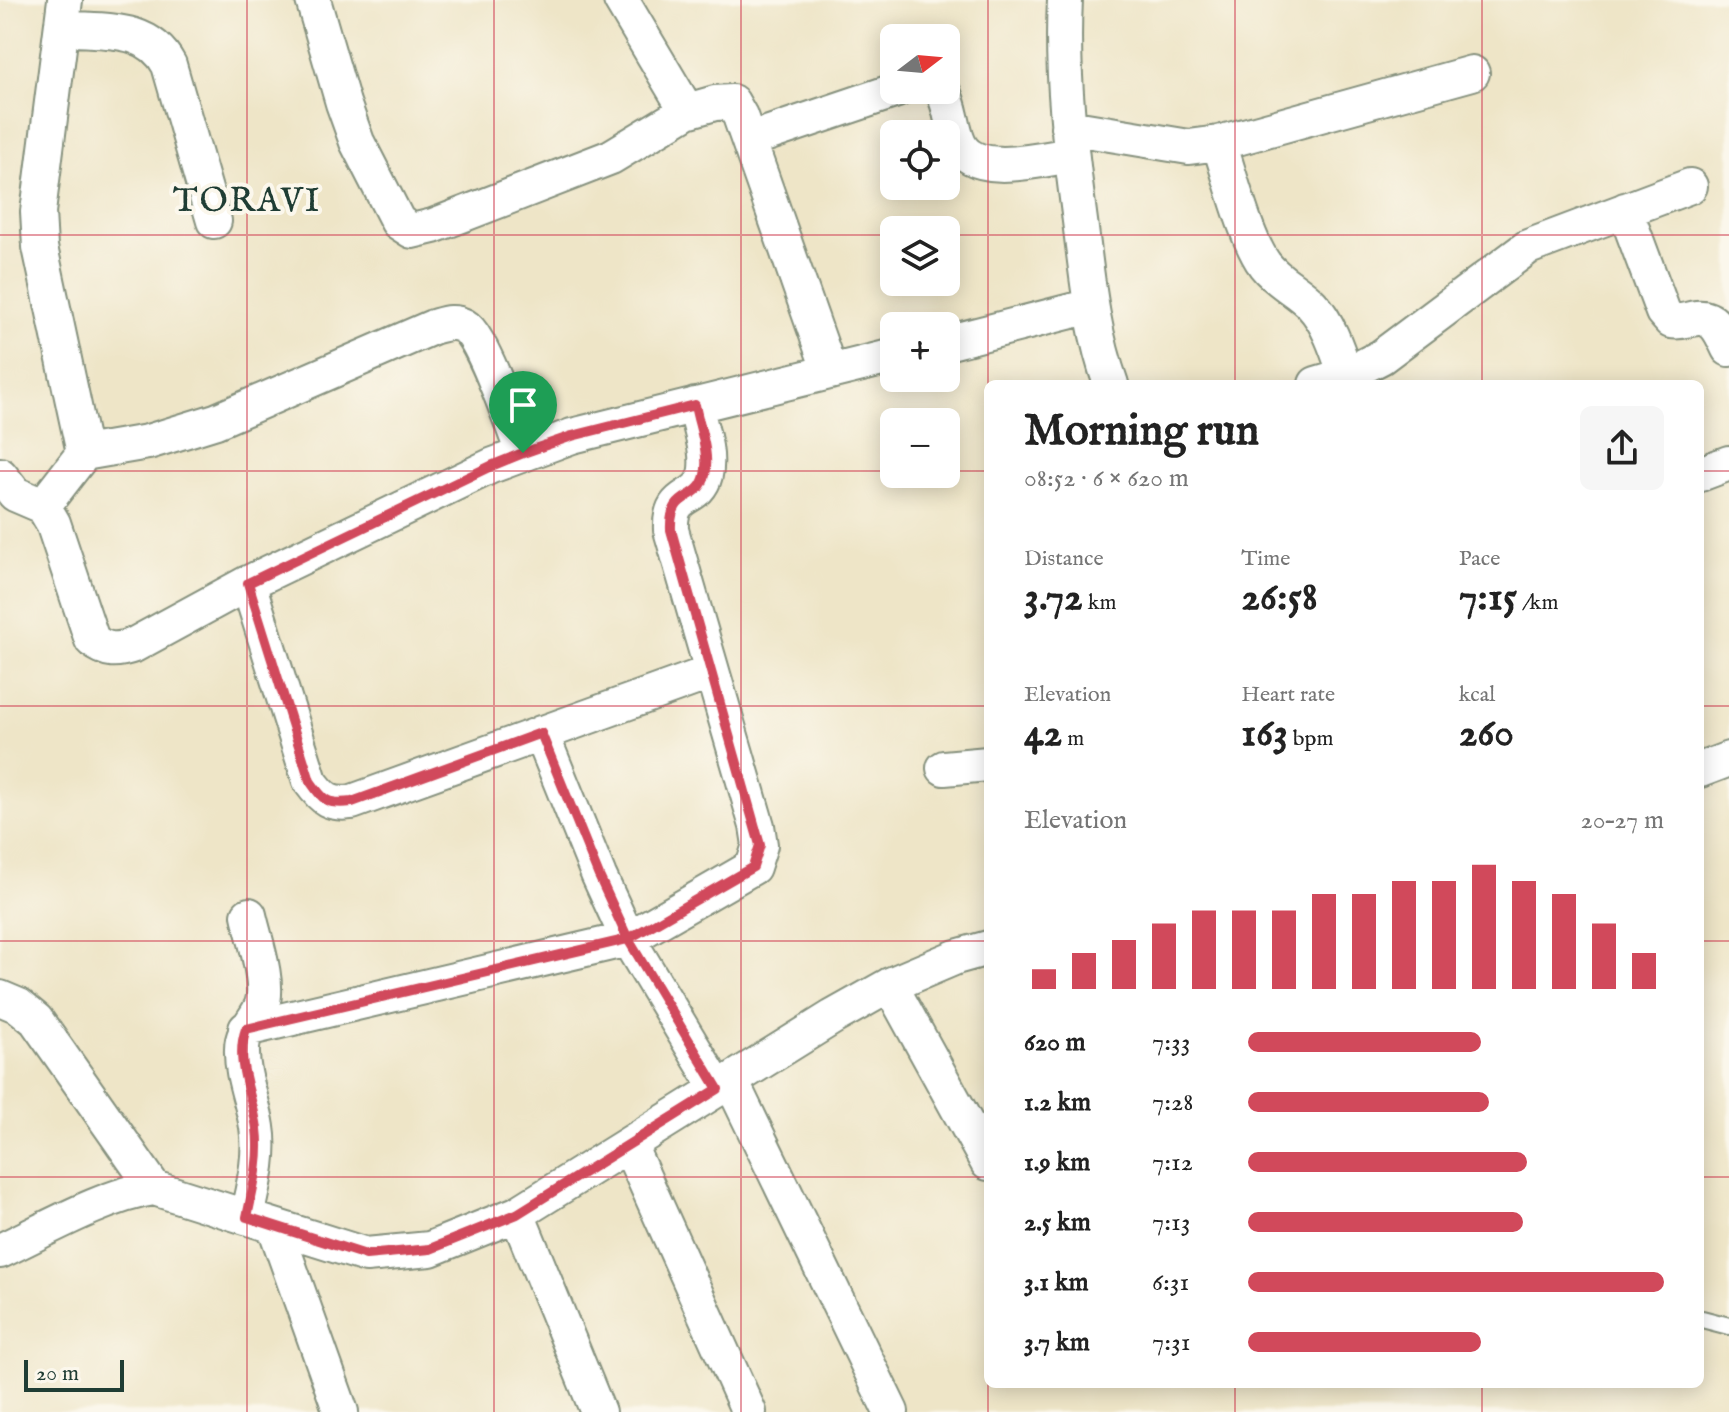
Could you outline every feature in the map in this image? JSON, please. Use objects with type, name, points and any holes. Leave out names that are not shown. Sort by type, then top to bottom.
[{"type":"street","points":[[313,0],[357,142],[398,222],[412,231],[433,226],[598,162],[687,111],[732,102],[749,140],[830,372]]},
{"type":"street","points":[[621,0],[687,111]]},
{"type":"street","points":[[1065,0],[1064,77],[1070,141],[1091,306],[1110,380]]},
{"type":"street","points":[[84,453],[40,247],[38,212],[64,14],[147,39],[161,49],[169,65],[214,221]]},
{"type":"street","points":[[948,104],[959,146],[970,157],[984,163],[1008,163],[1070,141],[1189,147],[1219,143],[1472,73]]},
{"type":"street","points":[[749,140],[880,96]]},
{"type":"street","points":[[1219,143],[1253,243],[1263,263],[1275,277],[1314,307],[1325,325],[1337,380]]},
{"type":"street","points":[[1339,380],[1381,357],[1528,247],[1690,186]]},
{"type":"street","points":[[1625,210],[1663,312],[1671,321],[1710,320],[1718,327],[1729,349]]},
{"type":"street","points":[[960,339],[1091,306]]},
{"type":"street","points":[[43,506],[84,453],[148,442],[216,421],[433,327],[453,322],[467,327],[480,347],[523,453]]},
{"type":"street","points":[[0,475],[15,494],[43,506],[53,523],[92,640],[102,649],[117,651],[134,645],[248,583],[523,453],[572,436],[880,360]]},
{"type":"street","points":[[246,1029],[628,939],[753,867],[760,845],[757,826],[671,530],[670,513],[676,503],[699,487],[705,476],[706,459],[695,405]]},
{"type":"street","points":[[1704,472],[1729,463]]},
{"type":"street","points":[[248,583],[310,781],[322,799],[336,804],[352,802],[712,672]]},
{"type":"street","points":[[541,733],[628,939],[725,1085],[891,1412]]},
{"type":"street","points":[[1704,768],[1729,759]]},
{"type":"street","points":[[944,768],[984,764]]},
{"type":"street","points":[[249,915],[264,994],[262,1006],[246,1029],[242,1061],[257,1127],[261,1222],[341,1412]]},
{"type":"street","points":[[0,1251],[108,1202],[154,1188],[366,1255],[430,1249],[517,1214],[833,1017],[890,985],[956,957],[984,949]]},
{"type":"street","points":[[890,985],[984,1156]]},
{"type":"street","points":[[0,998],[19,1006],[36,1020],[154,1188]]},
{"type":"street","points":[[629,1145],[749,1412]]},
{"type":"street","points":[[517,1214],[598,1412]]},
{"type":"lane","points":[[1704,1320],[1729,1326]]},
{"type":"district","name":"TORAVI","points":[[247,199]]},
{"type":"route","points":[[523,453],[248,583],[310,781],[322,799],[336,804],[352,802],[541,733],[628,939],[246,1029],[242,1061],[257,1127],[259,1151],[247,1217],[366,1255],[430,1249],[517,1214],[718,1089],[628,939],[753,867],[760,845],[671,530],[670,513],[676,503],[699,487],[705,476],[706,459],[695,405],[572,436],[523,453]]}]
